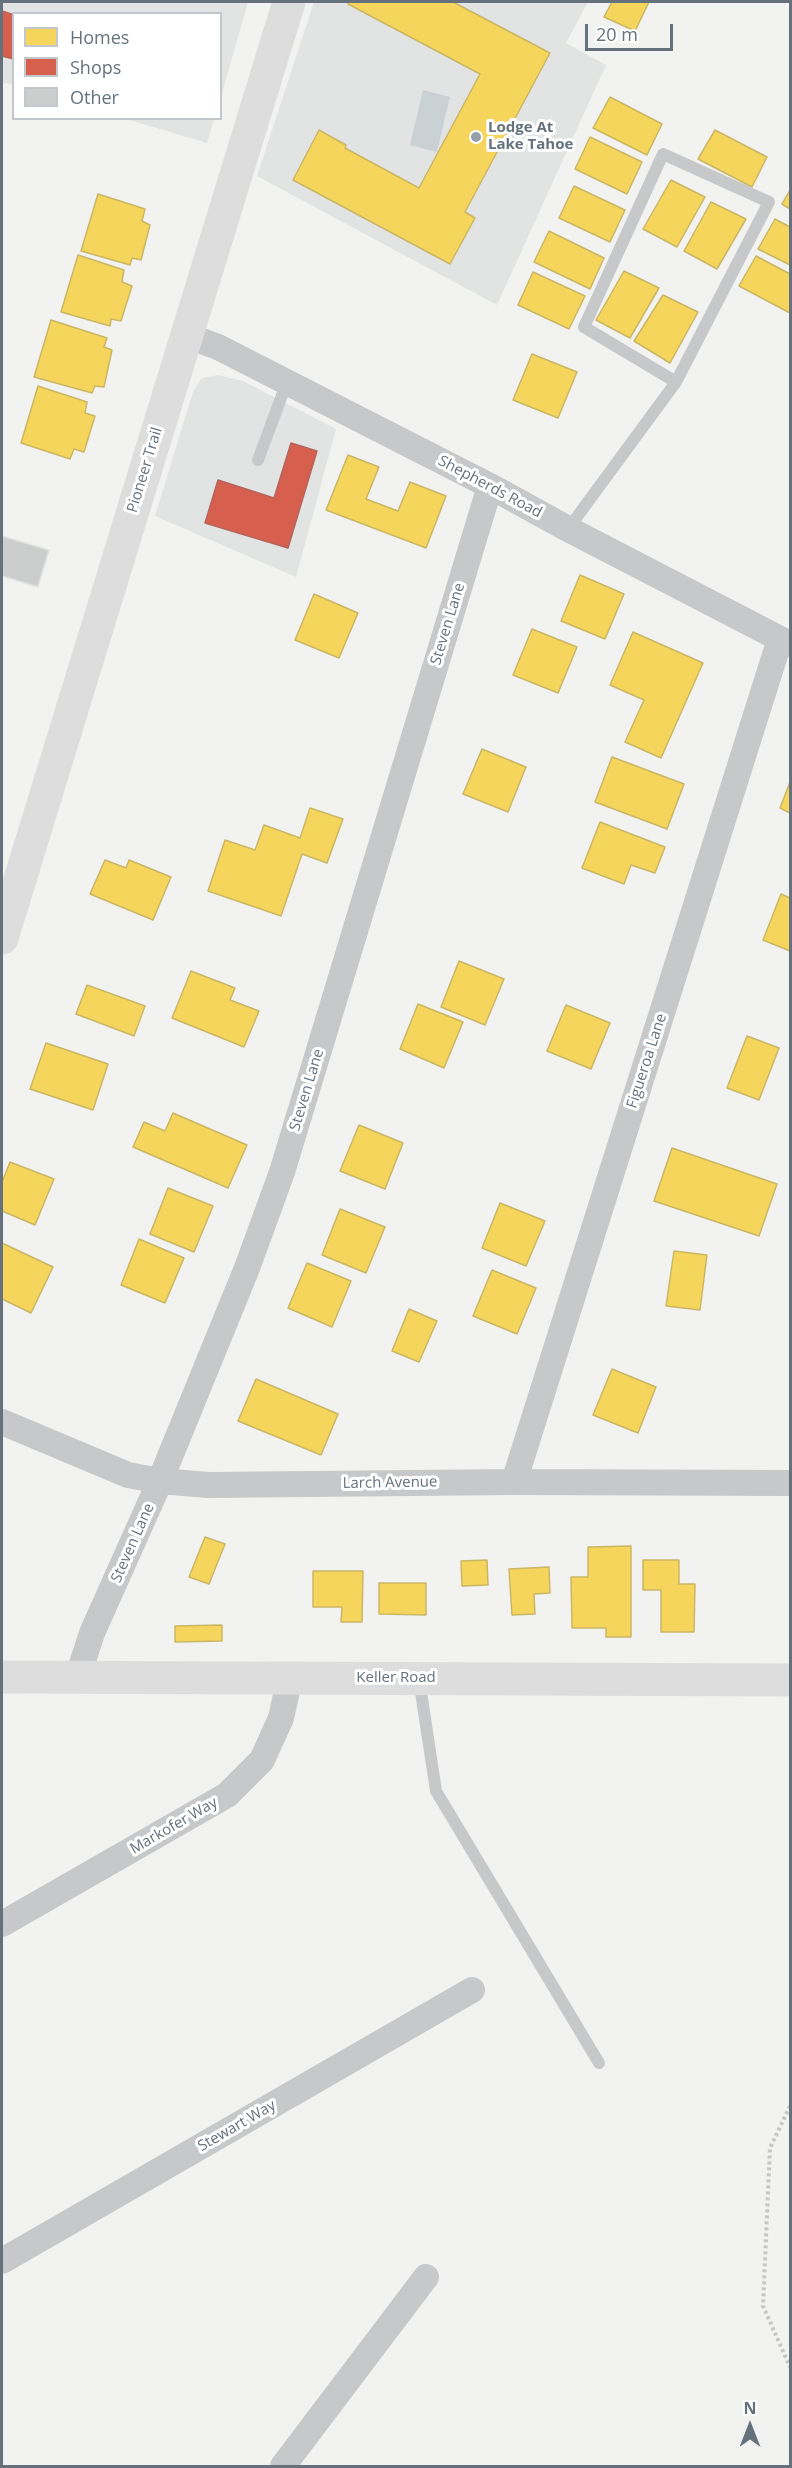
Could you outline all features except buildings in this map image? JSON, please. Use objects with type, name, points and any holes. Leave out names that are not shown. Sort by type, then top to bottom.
[{"type":"main road","name":"Pioneer Trail","points":[[2,938],[290,2]]},
{"type":"main road","name":"Keller Road","points":[[2,1677],[790,1680]]},
{"type":"street","name":"Shepherds Road","points":[[188,336],[218,347],[490,486],[785,642]]},
{"type":"street","name":"Steven Lane","points":[[78,1677],[92,1633],[160,1481],[247,1268],[282,1172],[490,486]]},
{"type":"street","name":"Figueroa Lane","points":[[514,1482],[785,642]]},
{"type":"street","name":"Larch Avenue","points":[[2,1422],[128,1475],[160,1481],[208,1485],[514,1482],[790,1483]]},
{"type":"street","name":"Markofer Way","points":[[2,1924],[227,1795],[262,1760],[281,1718],[290,1677]]},
{"type":"street","name":"Stewart Way","points":[[2,2261],[472,1990]]},
{"type":"street","points":[[283,2466],[426,2277]]},
{"type":"lane","points":[[568,529],[676,382],[769,202],[663,154],[584,327],[676,382]]},
{"type":"lane","points":[[258,460],[287,382]]},
{"type":"lane","points":[[419,1678],[436,1791],[599,2063]]},
{"type":"path","points":[[790,2106],[770,2148],[763,2306],[790,2367]]},
{"type":"shaded area","points":[[2,2],[248,2],[222,93],[222,12],[12,12],[12,85],[2,82]]},
{"type":"shaded area","points":[[314,2],[588,2],[566,43],[606,65],[497,305],[257,176]]},
{"type":"shaded area","points":[[423,90],[450,97],[437,152],[410,145]]},
{"type":"shaded area","points":[[129,120],[214,120],[207,143]]},
{"type":"shaded area","points":[[218,375],[243,381],[336,429],[296,577],[155,516],[193,392],[202,378]]},
{"type":"place","name":"Lodge At Lake Tahoe","points":[[476,137]]}]
